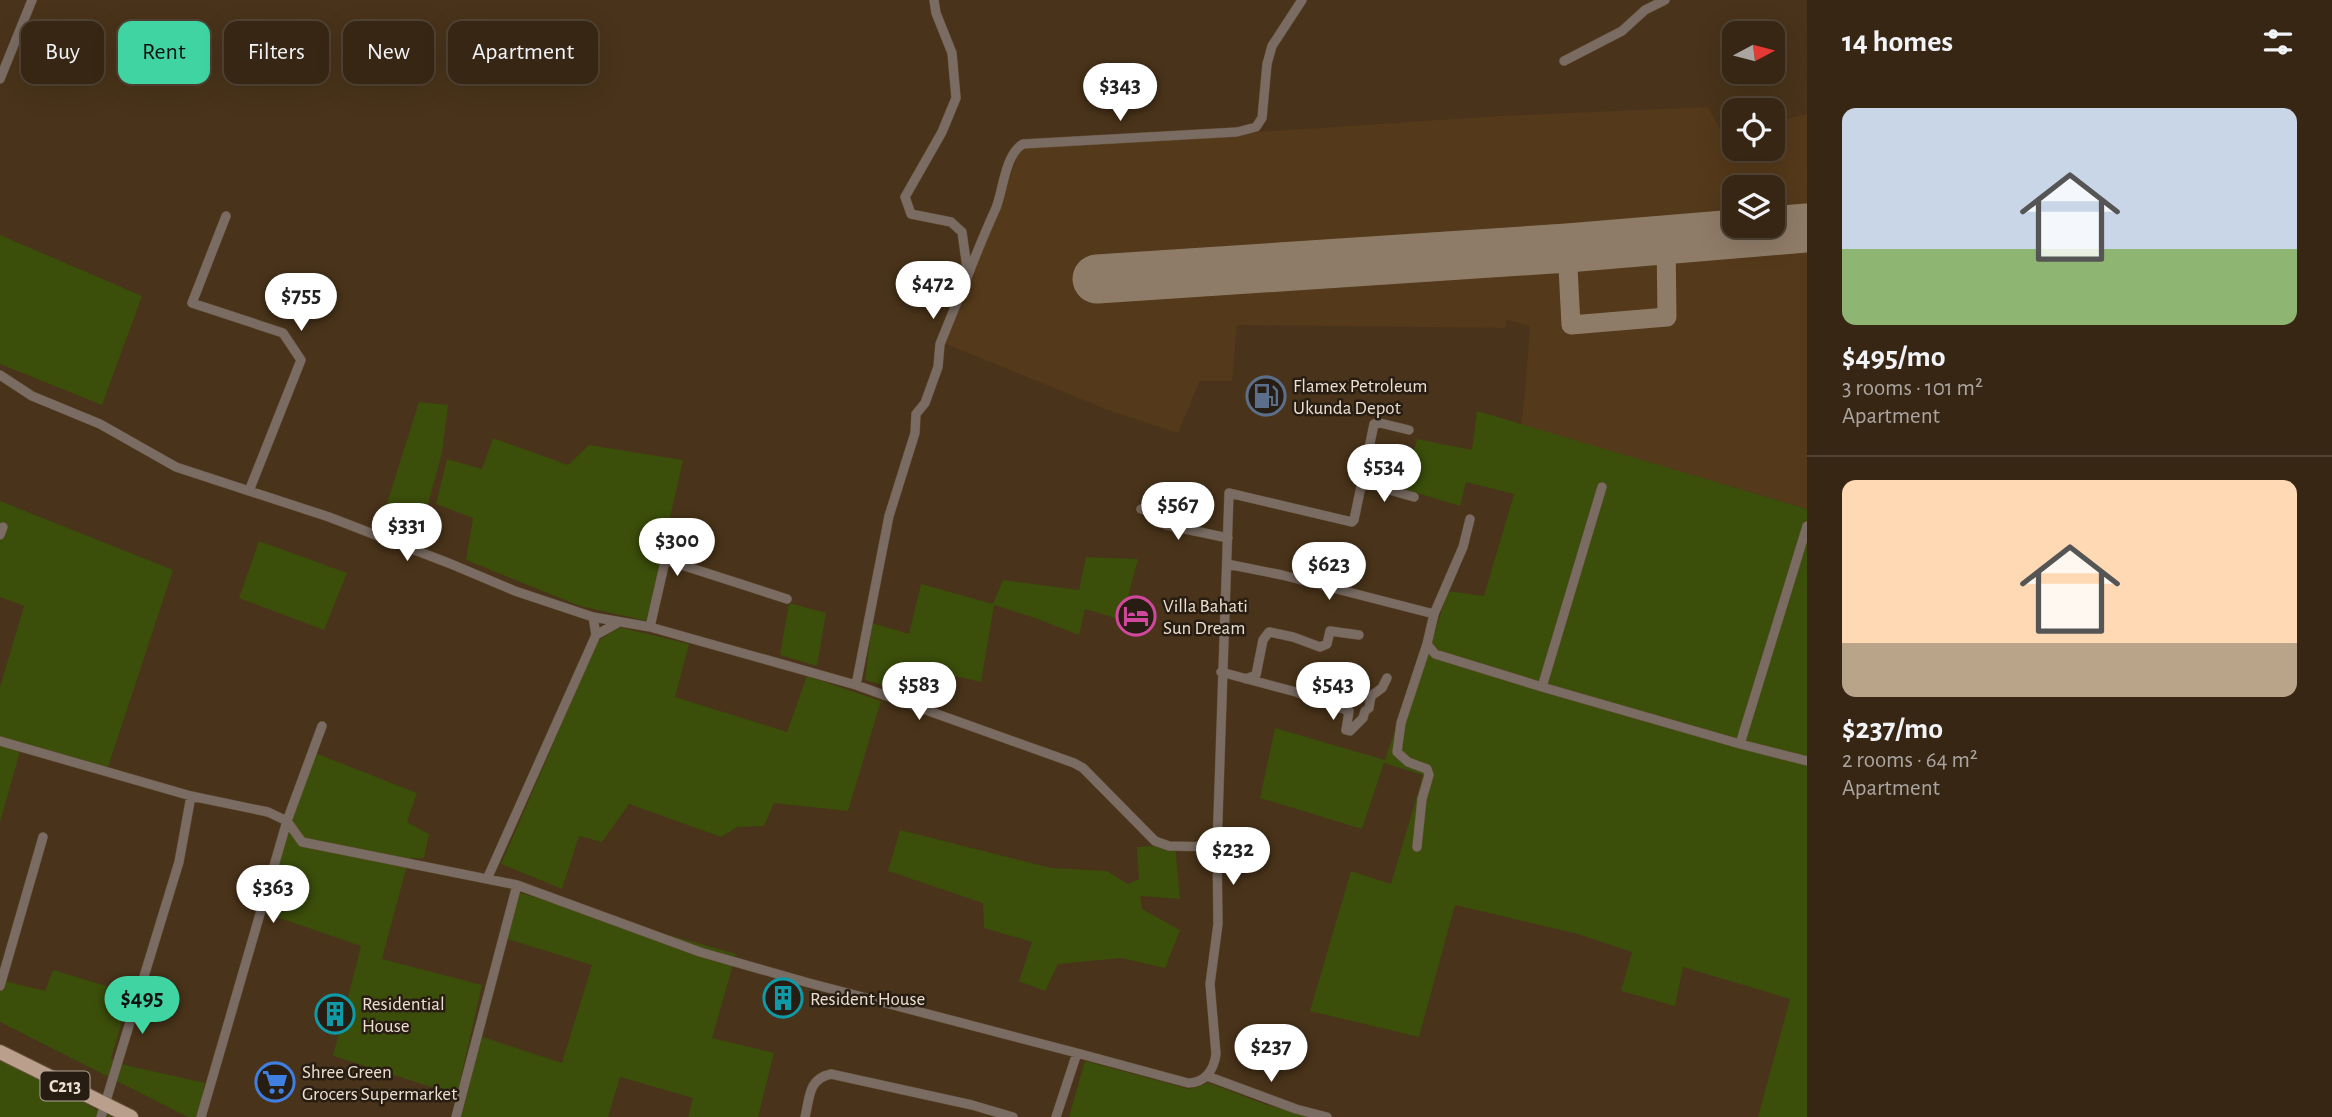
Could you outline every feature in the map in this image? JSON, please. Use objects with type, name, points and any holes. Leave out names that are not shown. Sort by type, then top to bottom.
[{"type":"main road","name":"C213","points":[[0,1052],[103,1111],[131,1117]]},
{"type":"street","points":[[0,79],[32,0]]},
{"type":"street","points":[[934,0],[936,13],[952,53],[956,98],[942,132],[905,197],[911,214],[951,222],[961,232],[968,275]]},
{"type":"street","points":[[856,685],[889,516],[915,433],[916,414],[925,404],[937,367],[940,344],[985,229],[997,206],[1014,152],[1023,144],[1237,132],[1256,127],[1262,118],[1267,64],[1272,46],[1302,0]]},
{"type":"street","points":[[1564,61],[1622,31],[1646,10],[1665,0]]},
{"type":"street","points":[[226,216],[192,303],[283,333],[301,360],[249,491]]},
{"type":"street","points":[[0,375],[32,396],[100,424],[176,467],[329,517],[515,591],[593,617],[650,627],[856,685],[1074,763],[1083,768],[1161,845],[1217,847]]},
{"type":"street","points":[[0,741],[191,796],[268,812],[287,821],[302,842],[517,885],[700,952],[1188,1083],[1199,1082],[1207,1076],[1215,1063],[1216,1054],[1210,984],[1218,924],[1221,672],[1229,493],[1247,495],[1350,523],[1354,520],[1374,424],[1409,430]]},
{"type":"street","points":[[1362,482],[1414,497]]},
{"type":"street","points":[[1542,687],[1602,487]]},
{"type":"street","points":[[1141,509],[1162,515],[1166,525],[1228,538]]},
{"type":"street","points":[[1418,847],[1422,799],[1429,775],[1427,769],[1408,762],[1397,752],[1401,723],[1434,614],[1463,547],[1470,519]]},
{"type":"street","points":[[1741,744],[1807,526]]},
{"type":"street","points":[[650,627],[665,562],[669,561],[787,599]]},
{"type":"street","points":[[1227,564],[1282,575],[1434,614]]},
{"type":"street","points":[[487,878],[596,635],[593,617]]},
{"type":"street","points":[[596,635],[619,622]]},
{"type":"street","points":[[1246,679],[1255,675],[1262,645],[1269,632],[1320,647],[1327,644],[1330,631],[1359,635]]},
{"type":"street","points":[[1427,644],[1435,654],[1542,687],[1807,761]]},
{"type":"street","points":[[1221,672],[1315,697],[1349,711],[1346,730],[1350,731],[1363,718],[1369,708],[1371,696],[1382,688],[1387,678]]},
{"type":"street","points":[[201,1117],[287,821],[322,726]]},
{"type":"street","points":[[103,1111],[179,862],[191,796]]},
{"type":"street","points":[[0,986],[43,837]]},
{"type":"street","points":[[456,1117],[517,885]]},
{"type":"street","points":[[1056,1117],[1077,1053]]},
{"type":"street","points":[[805,1117],[814,1082],[831,1074],[972,1105],[1013,1117]]},
{"type":"street","points":[[1207,1076],[1296,1109],[1327,1117]]},
{"type":"shaded area","points":[[1708,107],[1722,132],[1722,161],[1785,161],[1785,119],[1807,114],[1807,509],[1521,425],[1530,326],[1507,320],[1505,328],[1237,325],[1232,381],[1200,381],[1178,433],[1108,410],[944,343],[1021,148],[1498,116]]},
{"type":"green space","points":[[0,235],[142,296],[102,405],[0,364]]},
{"type":"green space","points":[[419,402],[448,405],[442,453],[417,544],[380,525]]},
{"type":"green space","points":[[1477,411],[1807,509],[1807,1117],[1758,1117],[1790,999],[1683,967],[1675,1006],[1621,991],[1632,952],[1578,934],[1455,905],[1419,1037],[1310,1011],[1351,871],[1391,884],[1423,775],[1384,763],[1362,829],[1260,798],[1275,728],[1385,760],[1419,657],[1428,653],[1448,591],[1484,596],[1514,494],[1466,482],[1460,506],[1404,489],[1417,439],[1472,450]]},
{"type":"green space","points":[[493,438],[568,465],[589,445],[683,460],[647,621],[580,606],[466,560],[473,518],[436,504],[447,459],[482,469]]},
{"type":"green space","points":[[0,501],[173,570],[106,773],[21,748],[0,822],[0,687],[24,606],[0,597]]},
{"type":"green space","points":[[259,541],[347,573],[324,630],[239,598]]},
{"type":"green space","points":[[1086,557],[1138,559],[1122,620],[1085,609],[1079,635],[994,605],[981,682],[946,674],[940,704],[912,695],[912,689],[900,685],[893,688],[865,680],[872,623],[909,634],[921,584],[993,604],[1003,580],[1079,590]]},
{"type":"green space","points":[[789,603],[826,613],[817,666],[780,655]]},
{"type":"green space","points":[[619,627],[689,644],[675,697],[787,732],[807,676],[881,701],[848,811],[774,803],[764,826],[737,827],[721,837],[629,804],[602,842],[579,836],[562,889],[501,864],[598,641]]},
{"type":"green space","points":[[315,753],[417,793],[407,822],[429,834],[424,858],[409,858],[382,959],[482,985],[457,1095],[333,1056],[361,946],[265,913],[295,809]]},
{"type":"green space","points":[[900,830],[1051,868],[1107,871],[1128,884],[1139,879],[1137,847],[1175,845],[1180,899],[1140,896],[1142,909],[1180,930],[1165,968],[1121,958],[1058,964],[1045,991],[1019,981],[1032,942],[984,928],[983,903],[888,871]]},
{"type":"green space","points":[[520,893],[736,954],[712,1038],[774,1053],[758,1117],[688,1117],[693,1098],[620,1077],[608,1117],[459,1117],[480,1036],[562,1063],[592,965],[507,939]]},
{"type":"green space","points":[[0,968],[4,981],[45,991],[53,970],[130,993],[111,1059],[125,1065],[205,1083],[197,1117],[188,1117],[0,1022]]},
{"type":"green space","points":[[0,1060],[111,1117],[0,1117]]},
{"type":"green space","points":[[1085,1061],[1189,1089],[1209,1083],[1267,1105],[1313,1117],[1069,1117]]},
{"type":"taxiway","points":[[1567,248],[1571,325],[1667,317],[1666,239]]},
{"type":"runway","points":[[1097,279],[1567,248],[1807,228]]},
{"type":"place","name":"Flamex Petroleum Ukunda Depot","points":[[1266,396]]},
{"type":"place","name":"Villa Bahati Sun Dream","points":[[1136,616]]},
{"type":"place","name":"Resident House","points":[[783,998]]},
{"type":"place","name":"Residential House","points":[[335,1014]]},
{"type":"place","name":"Shree Green Grocers Supermarket","points":[[275,1082]]}]
